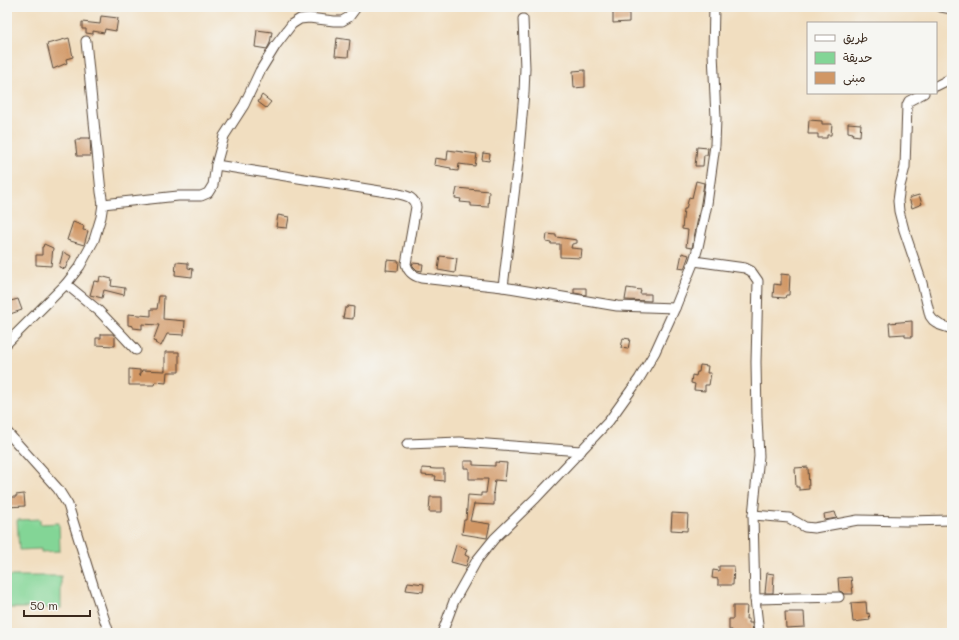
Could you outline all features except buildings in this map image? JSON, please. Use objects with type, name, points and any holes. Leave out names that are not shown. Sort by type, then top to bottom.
[{"type":"street","points":[[104,204],[178,196],[201,196],[208,193],[213,185],[216,165],[224,136],[244,105],[260,71],[276,45],[292,24],[300,19],[309,18],[342,21],[349,17],[356,7]]},
{"type":"street","points":[[442,633],[454,601],[477,560],[494,539],[536,498],[609,422],[639,379],[655,352],[675,308],[694,261],[707,204],[715,145],[714,7]]},
{"type":"street","points":[[941,7],[952,9]]},
{"type":"street","points":[[503,287],[518,162],[524,93],[525,68],[523,19]]},
{"type":"street","points":[[7,343],[66,284],[80,266],[94,240],[102,218],[104,204],[101,192],[86,41]]},
{"type":"street","points":[[937,86],[952,78]]},
{"type":"street","points":[[922,94],[909,101],[907,105],[905,167],[900,186],[898,201],[899,211],[922,283],[930,316],[940,325],[952,329]]},
{"type":"street","points":[[216,165],[412,198],[416,207],[406,264],[410,273],[421,278],[503,287],[617,306],[675,308]]},
{"type":"street","points":[[694,261],[745,268],[751,271],[758,281],[756,362],[757,419],[760,456],[754,515],[755,599],[759,633]]},
{"type":"street","points":[[66,284],[99,311],[136,350]]},
{"type":"street","points":[[7,432],[58,489],[68,505],[109,633]]},
{"type":"street","points":[[407,444],[460,442],[582,451]]},
{"type":"street","points":[[754,515],[789,518],[805,527],[814,528],[858,520],[952,520]]},
{"type":"street","points":[[755,599],[839,597]]},
{"type":"green space","points":[[40,519],[40,524],[59,523],[60,551],[41,552],[41,549],[19,550],[17,520]]},
{"type":"green space","points":[[7,576],[61,576],[61,608],[7,608]]}]
